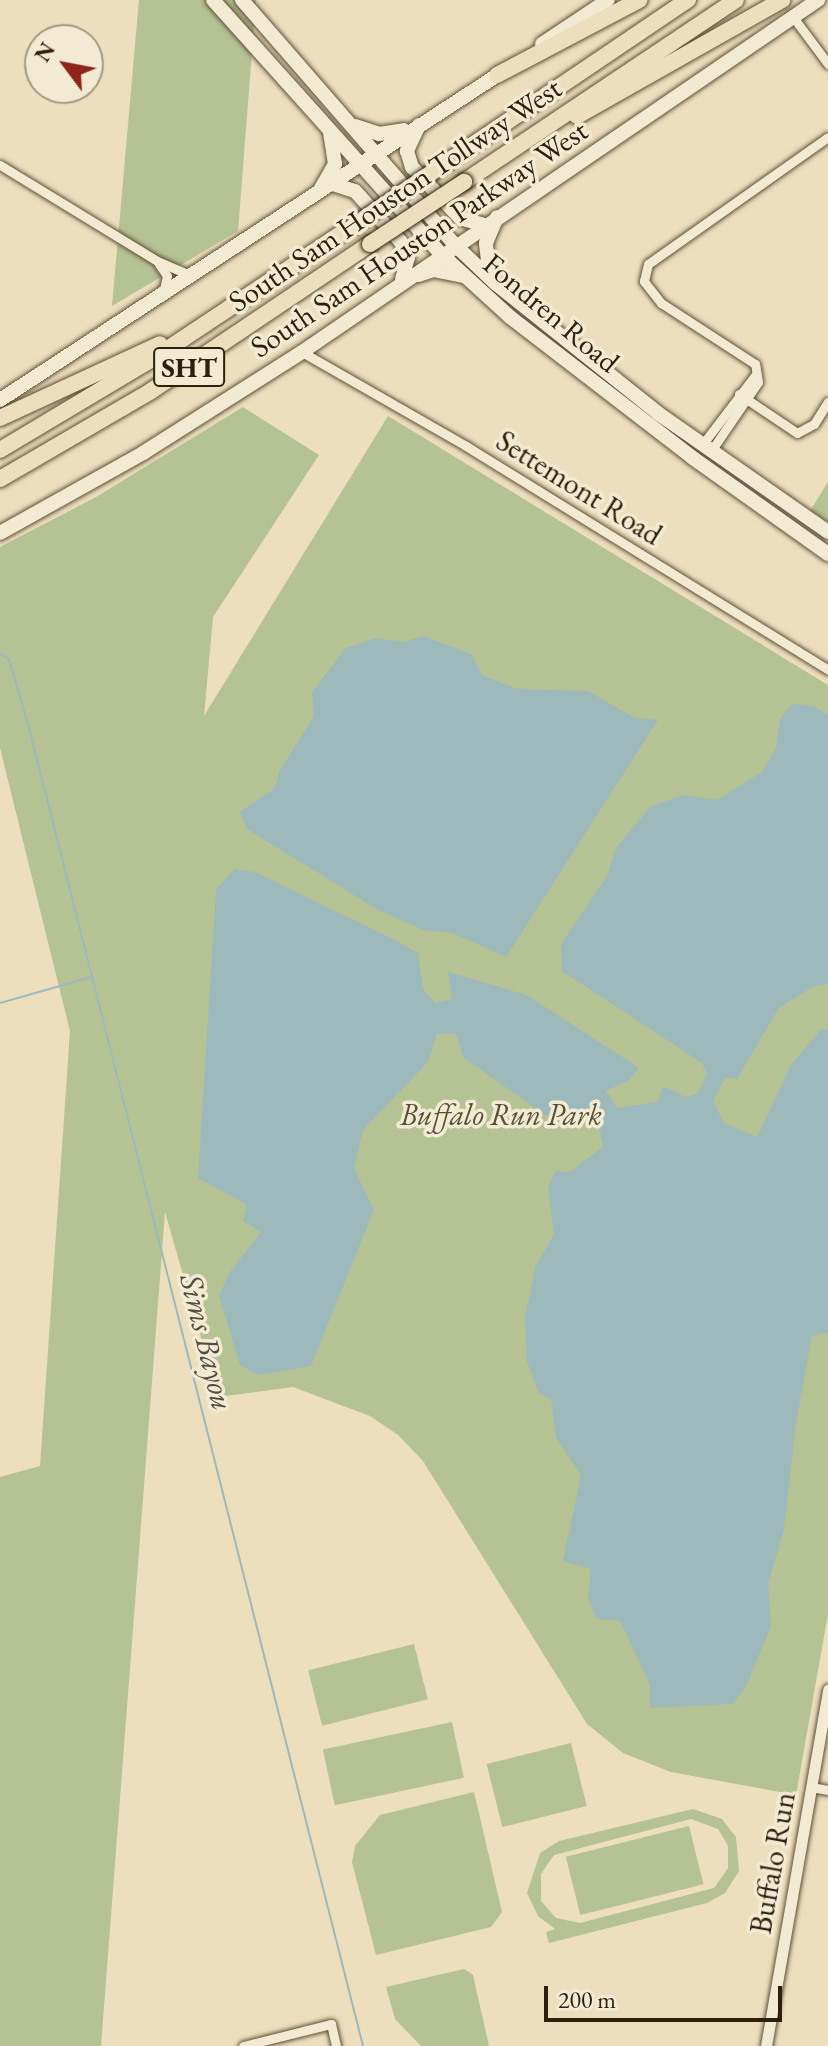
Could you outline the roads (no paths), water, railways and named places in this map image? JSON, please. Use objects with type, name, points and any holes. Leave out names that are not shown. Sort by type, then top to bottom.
[{"type":"highway","points":[[497,75],[639,0]]},
{"type":"highway","name":"South Sam Houston Tollway West","points":[[0,450],[236,305],[688,0]]},
{"type":"highway","name":"South Sam Houston Tollway West","points":[[0,479],[99,423],[736,0]]},
{"type":"highway","points":[[525,141],[604,103],[782,0]]},
{"type":"highway","points":[[0,418],[67,390],[236,305]]},
{"type":"highway","points":[[0,486],[99,423]]},
{"type":"main road","name":"Fondren Road","points":[[213,0],[243,29],[441,254],[466,277],[554,343],[823,528]]},
{"type":"main road","name":"Fondren Road","points":[[242,0],[455,245],[554,343],[697,461],[828,554]]},
{"type":"main road","points":[[0,400],[161,298],[608,0]]},
{"type":"main road","name":"South Sam Houston Parkway West","points":[[0,533],[143,453],[302,352],[402,279],[818,0]]},
{"type":"main road","points":[[243,29],[258,17]]},
{"type":"main road","points":[[351,124],[392,135],[420,125]]},
{"type":"main road","points":[[420,125],[407,151],[412,167],[460,218],[491,221],[486,243],[490,278]]},
{"type":"main road","points":[[315,196],[335,164],[329,127]]},
{"type":"main road","points":[[333,184],[355,191],[401,242],[408,257],[402,279]]},
{"type":"main road","points":[[402,279],[433,270],[466,277]]},
{"type":"main road","points":[[697,461],[707,448]]},
{"type":"main road","points":[[807,539],[823,528]]},
{"type":"street","points":[[793,17],[828,64]]},
{"type":"street","points":[[707,448],[743,397],[758,382],[755,364],[661,303],[644,281],[648,264],[828,137]]},
{"type":"street","points":[[0,165],[157,261],[194,276]]},
{"type":"street","points":[[157,261],[167,276],[161,298]]},
{"type":"street","name":"Settemont Road","points":[[302,352],[466,446],[828,670]]},
{"type":"street","points":[[743,397],[797,433],[814,424],[828,402]]},
{"type":"street","name":"Buffalo Run","points":[[766,2046],[828,1689]]},
{"type":"street","points":[[811,1787],[828,1790]]},
{"type":"street","points":[[243,2046],[331,2024],[336,2046]]},
{"type":"water","points":[[423,636],[471,654],[482,675],[518,689],[588,691],[635,718],[658,720],[506,957],[452,933],[424,930],[378,910],[247,829],[240,812],[275,788],[279,772],[314,716],[312,692],[346,648],[376,638],[404,642]]},
{"type":"water","points":[[792,704],[813,706],[828,715],[828,984],[814,986],[779,1008],[737,1079],[725,1078],[713,1101],[724,1123],[757,1137],[791,1065],[822,1028],[828,1030],[828,1332],[812,1336],[796,1422],[784,1530],[768,1584],[771,1626],[746,1687],[732,1704],[650,1708],[650,1685],[620,1621],[597,1619],[588,1599],[591,1569],[563,1561],[581,1475],[556,1438],[551,1399],[539,1393],[527,1362],[525,1317],[536,1265],[554,1235],[548,1188],[555,1171],[569,1172],[603,1147],[598,1120],[576,1117],[572,1129],[559,1125],[463,1057],[456,1034],[437,1034],[428,1062],[363,1130],[354,1168],[374,1210],[311,1366],[258,1375],[240,1365],[219,1296],[229,1273],[261,1232],[243,1221],[247,1205],[198,1178],[216,889],[235,869],[255,872],[395,940],[418,953],[423,989],[435,1003],[452,999],[448,972],[527,995],[639,1068],[629,1080],[606,1091],[617,1108],[657,1102],[663,1086],[686,1097],[697,1094],[707,1074],[702,1063],[562,971],[561,944],[607,876],[616,848],[651,806],[684,795],[717,800],[762,772],[776,748],[780,719]]},
{"type":"waterway","name":"Sims Bayou","points":[[0,654],[9,659],[29,728],[363,2046]]},
{"type":"waterway","points":[[0,1003],[91,977]]},
{"type":"park label","name":"Buffalo Run Park","points":[[501,1115]]}]
